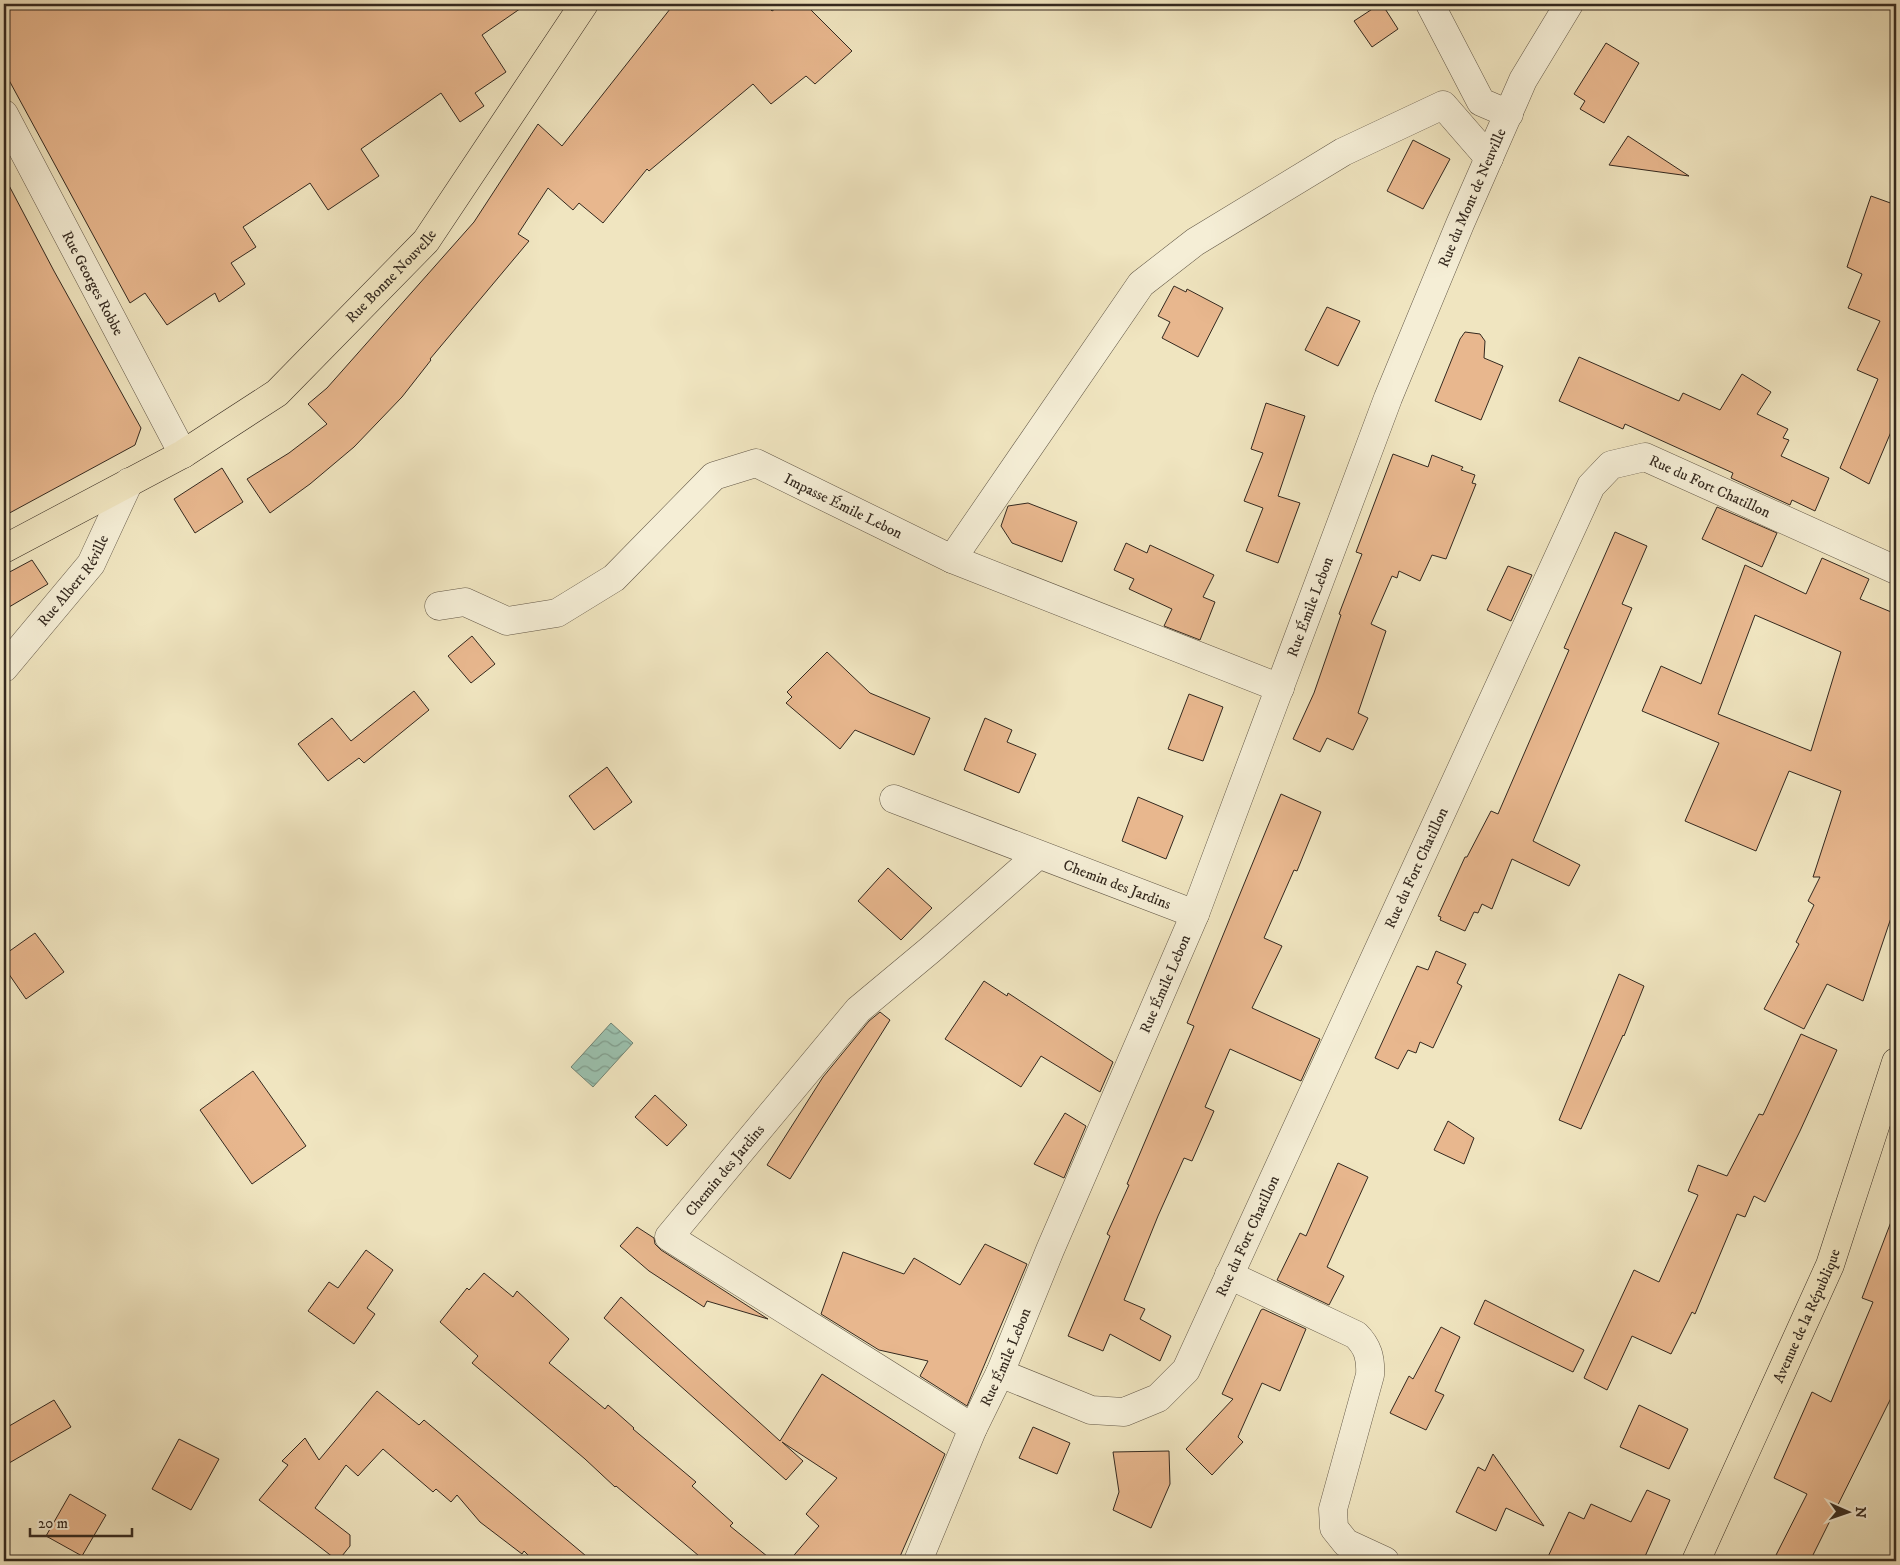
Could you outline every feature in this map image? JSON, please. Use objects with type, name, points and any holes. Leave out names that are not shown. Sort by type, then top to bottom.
[{"type":"main road","name":"Rue Bonne Nouvelle","points":[[4,549],[183,454],[277,393],[426,241],[584,4]]},
{"type":"main road","name":"Avenue de la République","points":[[1696,1561],[1830,1265],[1896,1062]]},
{"type":"street","points":[[1430,4],[1481,102],[1509,114]]},
{"type":"street","name":"Rue du Mont de Neuville","points":[[1388,398],[1489,158],[1524,80],[1569,4]]},
{"type":"street","points":[[952,559],[1141,284],[1195,242],[1343,152],[1443,105],[1489,158]]},
{"type":"street","name":"Rue Georges Robbe","points":[[4,114],[183,454]]},
{"type":"street","name":"Rue Émile Lebon","points":[[918,1561],[973,1428],[1000,1373],[1050,1250],[1195,914],[1388,398]]},
{"type":"street","name":"Rue du Fort Chatillon","points":[[1000,1373],[1091,1410],[1124,1412],[1158,1398],[1186,1370],[1591,486],[1611,465],[1644,457],[1896,570]]},
{"type":"street","name":"Impasse Émile Lebon","points":[[439,606],[465,602],[506,621],[557,613],[614,578],[714,476],[756,463],[952,559],[1280,688]]},
{"type":"street","name":"Rue Albert Réville","points":[[4,668],[91,564],[129,482]]},
{"type":"street","name":"Chemin des Jardins","points":[[894,799],[1195,914]]},
{"type":"street","name":"Chemin des Jardins","points":[[973,1428],[669,1237],[858,1010],[930,950],[1038,855]]},
{"type":"street","points":[[1229,1275],[1356,1335],[1366,1345],[1371,1361],[1370,1375],[1332,1509],[1334,1528],[1346,1544],[1384,1561]]},
{"type":"water","points":[[611,1023],[633,1043],[593,1087],[571,1067]]},
{"type":"building","points":[[4,4],[527,4],[482,35],[506,72],[475,93],[484,106],[460,122],[441,93],[361,149],[379,176],[328,210],[310,183],[243,227],[256,247],[231,263],[245,284],[219,302],[215,293],[167,325],[145,293],[130,303],[4,71]]},
{"type":"building","points":[[674,4],[765,4],[772,11],[782,4],[805,4],[852,51],[815,84],[806,76],[771,104],[753,84],[649,171],[647,169],[603,223],[579,203],[573,210],[548,188],[518,234],[529,241],[430,359],[402,397],[354,447],[310,484],[270,513],[247,479],[289,453],[327,424],[308,404],[327,388],[474,222],[538,124],[562,146]]},
{"type":"building","points":[[1382,4],[1398,29],[1372,47],[1354,21]]},
{"type":"building","points":[[1606,43],[1639,63],[1604,123],[1580,109],[1585,101],[1574,94]]},
{"type":"building","points":[[1628,136],[1689,176],[1609,165]]},
{"type":"building","points":[[1413,140],[1450,159],[1423,209],[1387,191]]},
{"type":"building","points":[[4,176],[141,428],[135,445],[4,516]]},
{"type":"building","points":[[1871,196],[1896,205],[1896,420],[1869,484],[1840,468],[1878,379],[1857,370],[1880,321],[1848,308],[1862,274],[1847,267]]},
{"type":"building","points":[[1174,286],[1186,292],[1187,289],[1223,308],[1198,357],[1162,338],[1170,322],[1158,316]]},
{"type":"building","points":[[1327,307],[1360,321],[1338,366],[1305,350]]},
{"type":"building","points":[[1465,332],[1480,334],[1485,341],[1484,358],[1503,366],[1481,420],[1435,401],[1460,339]]},
{"type":"building","points":[[1579,357],[1679,401],[1683,393],[1720,410],[1742,374],[1771,392],[1757,414],[1788,429],[1783,438],[1789,440],[1781,456],[1829,478],[1815,511],[1792,500],[1790,505],[1731,478],[1733,473],[1625,424],[1623,429],[1559,401]]},
{"type":"building","points":[[1266,403],[1305,416],[1278,496],[1300,503],[1278,563],[1246,551],[1263,508],[1244,501],[1263,453],[1251,449]]},
{"type":"building","points":[[1393,454],[1428,467],[1432,455],[1463,467],[1461,470],[1475,475],[1472,483],[1476,484],[1446,559],[1432,555],[1420,581],[1399,571],[1397,578],[1392,576],[1371,624],[1386,631],[1358,713],[1368,718],[1353,750],[1327,738],[1320,752],[1293,739],[1314,693],[1341,615],[1339,614],[1362,554],[1356,552]]},
{"type":"building","points":[[222,468],[243,502],[195,533],[174,499]]},
{"type":"building","points":[[1028,503],[1077,522],[1062,562],[1012,543],[1001,526],[1008,506]]},
{"type":"building","points":[[1717,507],[1777,533],[1762,567],[1702,539]]},
{"type":"building","points":[[1615,532],[1647,546],[1622,604],[1632,608],[1533,841],[1580,865],[1569,886],[1512,859],[1492,909],[1482,904],[1478,913],[1474,912],[1465,931],[1440,920],[1441,917],[1438,916],[1465,857],[1467,857],[1491,811],[1498,814],[1569,650],[1564,648]]},
{"type":"building","points":[[1126,543],[1147,553],[1150,545],[1214,575],[1203,597],[1215,602],[1200,640],[1164,626],[1172,609],[1129,589],[1134,579],[1114,570]]},
{"type":"building","points":[[1822,558],[1869,579],[1860,599],[1896,614],[1896,903],[1863,1001],[1827,984],[1804,1029],[1764,1009],[1799,944],[1796,942],[1814,905],[1808,901],[1820,877],[1813,877],[1841,791],[1789,771],[1756,851],[1685,821],[1719,743],[1642,711],[1661,666],[1701,684],[1745,565],[1806,594]],"holes":[[[1755,615],[1841,652],[1811,751],[1718,714]]]},
{"type":"building","points":[[32,560],[48,584],[4,610],[4,575]]},
{"type":"building","points":[[1508,566],[1532,575],[1511,621],[1487,610]]},
{"type":"building","points":[[472,636],[495,664],[471,683],[448,656]]},
{"type":"building","points":[[827,652],[870,693],[930,718],[914,755],[855,730],[840,749],[786,703],[792,697],[787,692]]},
{"type":"building","points":[[414,691],[429,710],[364,763],[359,758],[328,781],[298,744],[332,718],[351,741]]},
{"type":"building","points":[[1189,694],[1223,707],[1203,761],[1168,749]]},
{"type":"building","points":[[985,718],[1012,730],[1007,742],[1036,754],[1019,793],[964,770]]},
{"type":"building","points":[[607,767],[632,802],[594,830],[569,796]]},
{"type":"building","points":[[1281,794],[1321,812],[1297,871],[1294,870],[1264,938],[1282,946],[1252,1008],[1320,1039],[1301,1081],[1230,1049],[1205,1107],[1214,1111],[1192,1161],[1184,1158],[1124,1300],[1145,1309],[1140,1319],[1171,1336],[1160,1361],[1110,1334],[1103,1351],[1068,1336],[1110,1236],[1107,1234],[1129,1185],[1127,1184],[1194,1026],[1187,1023]]},
{"type":"building","points":[[1138,797],[1183,816],[1166,859],[1122,841]]},
{"type":"building","points":[[888,868],[932,908],[901,940],[858,901]]},
{"type":"building","points":[[35,933],[64,972],[26,999],[4,967],[4,955]]},
{"type":"building","points":[[1436,951],[1466,964],[1457,983],[1462,986],[1433,1048],[1420,1042],[1416,1053],[1408,1050],[1398,1069],[1375,1058],[1417,966],[1428,970]]},
{"type":"building","points":[[1619,974],[1644,986],[1624,1036],[1581,1129],[1559,1120]]},
{"type":"building","points":[[984,981],[1007,996],[1008,993],[1113,1062],[1100,1092],[1041,1056],[1021,1087],[945,1039]]},
{"type":"building","points":[[880,1012],[890,1020],[790,1179],[767,1165],[823,1077],[869,1021]]},
{"type":"building","points":[[1801,1034],[1837,1050],[1765,1202],[1754,1196],[1745,1217],[1737,1214],[1695,1314],[1692,1312],[1671,1354],[1632,1336],[1607,1390],[1584,1378],[1634,1270],[1659,1282],[1698,1195],[1688,1191],[1698,1165],[1727,1176],[1759,1114],[1763,1115]]},
{"type":"building","points":[[253,1071],[306,1146],[252,1184],[200,1110]]},
{"type":"building","points":[[655,1095],[687,1125],[667,1146],[635,1117]]},
{"type":"building","points":[[1065,1113],[1086,1126],[1064,1178],[1034,1164]]},
{"type":"building","points":[[1448,1121],[1474,1138],[1464,1164],[1434,1150]]},
{"type":"building","points":[[1338,1163],[1368,1177],[1327,1267],[1344,1276],[1329,1305],[1277,1280],[1300,1233],[1306,1236]]},
{"type":"building","points":[[1894,1214],[1896,1215],[1896,1388],[1810,1561],[1773,1561],[1807,1494],[1774,1478],[1812,1392],[1831,1402],[1873,1302],[1862,1298]]},
{"type":"building","points":[[637,1227],[654,1238],[655,1244],[661,1250],[768,1319],[707,1301],[704,1307],[649,1271],[620,1246]]},
{"type":"building","points":[[985,1244],[1027,1264],[967,1406],[920,1376],[928,1361],[879,1350],[821,1314],[843,1252],[904,1274],[914,1258],[960,1285]]},
{"type":"building","points":[[366,1250],[393,1270],[367,1308],[375,1314],[354,1344],[308,1311],[329,1282],[338,1288]]},
{"type":"building","points":[[484,1273],[513,1297],[517,1291],[569,1339],[549,1363],[605,1409],[608,1405],[633,1429],[696,1482],[692,1486],[733,1523],[730,1526],[773,1561],[705,1561],[615,1487],[585,1459],[472,1363],[478,1356],[440,1322],[467,1288],[469,1290]]},
{"type":"building","points":[[621,1297],[780,1441],[822,1374],[945,1454],[898,1561],[789,1561],[819,1526],[806,1514],[837,1478],[782,1442],[803,1461],[786,1480],[604,1318]]},
{"type":"building","points":[[1485,1300],[1584,1350],[1573,1372],[1474,1324]]},
{"type":"building","points":[[1263,1309],[1306,1329],[1280,1391],[1262,1383],[1238,1437],[1243,1442],[1212,1475],[1186,1449],[1233,1399],[1222,1394]]},
{"type":"building","points":[[1441,1327],[1460,1337],[1435,1391],[1444,1395],[1426,1430],[1390,1413],[1409,1376],[1413,1379]]},
{"type":"building","points":[[377,1391],[419,1425],[424,1420],[592,1561],[534,1561],[524,1551],[522,1554],[480,1522],[457,1495],[451,1502],[436,1489],[433,1492],[383,1449],[358,1476],[346,1465],[315,1508],[350,1535],[350,1546],[338,1561],[259,1500],[288,1465],[282,1461],[305,1438],[319,1460]]},
{"type":"building","points":[[54,1400],[71,1427],[4,1466],[4,1429]]},
{"type":"building","points":[[1639,1405],[1688,1429],[1669,1469],[1620,1447]]},
{"type":"building","points":[[1033,1427],[1070,1443],[1057,1474],[1019,1458]]},
{"type":"building","points":[[179,1439],[219,1459],[191,1510],[152,1489]]},
{"type":"building","points":[[1169,1451],[1170,1484],[1151,1528],[1113,1510],[1119,1492],[1113,1452]]},
{"type":"building","points":[[1493,1454],[1544,1526],[1506,1508],[1496,1531],[1456,1512],[1478,1467],[1485,1471]]},
{"type":"building","points":[[1647,1490],[1670,1500],[1643,1561],[1546,1561],[1569,1512],[1584,1519],[1591,1504],[1631,1522]]},
{"type":"building","points":[[70,1494],[106,1515],[82,1556],[46,1536]]}]
